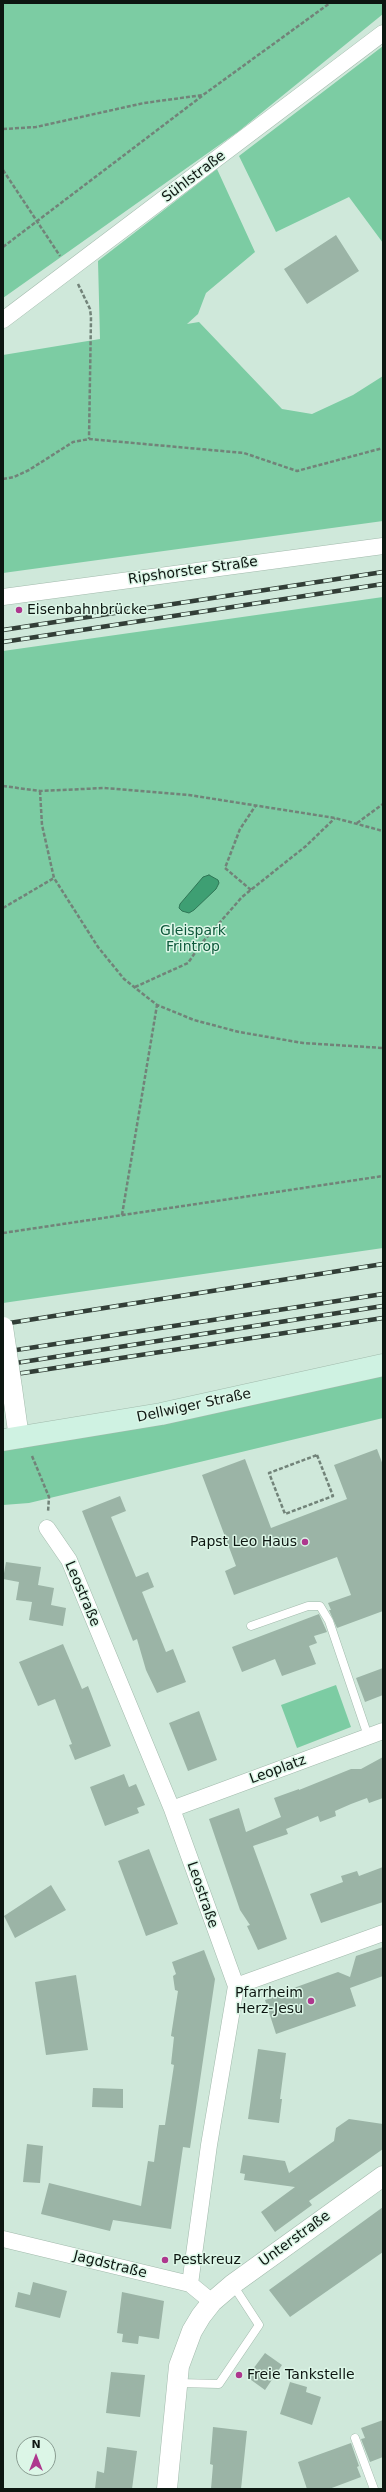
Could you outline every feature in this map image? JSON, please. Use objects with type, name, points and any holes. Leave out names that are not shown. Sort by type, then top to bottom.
[{"type":"main road","name":"Dellwiger Straße","points":[[11,1439],[162,1414],[383,1365]]},
{"type":"street","name":"Sühlstraße","points":[[3,320],[383,33]]},
{"type":"street","name":"Ripshorster Straße","points":[[3,597],[383,546]]},
{"type":"street","points":[[3,1327],[12,1388],[11,1439]]},
{"type":"street","name":"Leostraße","points":[[47,1528],[69,1560],[172,1809],[236,1986],[209,2145],[190,2284]]},
{"type":"street","name":"Leoplatz","points":[[172,1809],[376,1733]]},
{"type":"street","points":[[236,1986],[383,1933]]},
{"type":"street","name":"Unterstraße","points":[[167,2489],[179,2366],[189,2336],[212,2302],[232,2284],[383,2176]]},
{"type":"street","name":"Jagdstraße","points":[[3,2239],[190,2284],[212,2302]]},
{"type":"lane","points":[[251,1626],[308,1606],[320,1606],[329,1621],[376,1733]]},
{"type":"lane","points":[[177,2383],[219,2384],[259,2325],[232,2284]]},
{"type":"lane","points":[[355,2438],[374,2489]]},
{"type":"path","points":[[3,247],[203,95],[330,3]]},
{"type":"path","points":[[3,129],[36,127],[144,103],[203,95]]},
{"type":"path","points":[[3,170],[69,271],[90,309],[89,439]]},
{"type":"path","points":[[3,479],[14,477],[29,470],[73,442],[89,439],[244,454],[297,471],[383,448]]},
{"type":"path","points":[[3,786],[40,792],[104,788],[189,795],[335,818],[383,831]]},
{"type":"path","points":[[40,792],[42,825],[54,878],[98,947],[124,979],[157,1005],[194,1020],[239,1032],[303,1043],[383,1048]]},
{"type":"path","points":[[357,823],[383,804]]},
{"type":"path","points":[[251,890],[225,868],[240,829],[256,805]]},
{"type":"path","points":[[134,987],[188,963],[201,944],[251,890],[306,846],[335,818]]},
{"type":"path","points":[[3,908],[54,878]]},
{"type":"path","points":[[122,1215],[157,1005]]},
{"type":"path","points":[[3,1233],[383,1176]]},
{"type":"path","points":[[11,1439],[30,1452],[49,1497]]},
{"type":"path","points":[[316,1455],[333,1496],[285,1514],[269,1473],[316,1455]]},
{"type":"green space","points":[[3,3],[383,3],[383,14],[239,131],[3,298]]},
{"type":"green space","points":[[383,46],[383,243],[349,197],[276,232],[239,156]]},
{"type":"green space","points":[[217,169],[255,252],[206,293],[198,314],[187,324],[199,322],[282,409],[312,414],[353,395],[383,376],[383,521],[3,573],[3,355],[100,339],[98,261]]},
{"type":"green space","name":"Gleispark Frintrop","points":[[383,597],[383,1248],[3,1303],[3,651]]},
{"type":"green space","points":[[383,1376],[383,1418],[29,1503],[3,1505],[3,1445]]},
{"type":"green space","points":[[336,1685],[351,1727],[297,1748],[281,1705]]},
{"type":"shaded area","points":[[209,875],[218,880],[219,883],[216,889],[194,910],[189,913],[182,911],[179,908],[180,904],[203,877]]},
{"type":"building","points":[[336,235],[359,271],[307,304],[284,269]]},
{"type":"building","name":"Papst Leo Haus","points":[[377,1449],[383,1465],[383,1611],[337,1628],[329,1610],[331,1610],[328,1603],[351,1595],[337,1557],[234,1595],[225,1571],[236,1566],[202,1475],[245,1459],[271,1528],[347,1499],[334,1465]]},
{"type":"building","points":[[120,1496],[126,1511],[111,1517],[136,1577],[148,1572],[154,1587],[142,1592],[166,1652],[173,1649],[186,1682],[157,1693],[146,1670],[137,1639],[133,1641],[82,1511]]},
{"type":"building","points":[[6,1562],[41,1567],[38,1585],[54,1588],[51,1605],[66,1608],[63,1626],[29,1620],[32,1602],[16,1600],[19,1582],[3,1579]]},
{"type":"building","points":[[319,1614],[327,1632],[314,1636],[317,1643],[309,1646],[316,1664],[282,1676],[275,1659],[242,1672],[232,1647]]},
{"type":"building","points":[[63,1644],[82,1689],[88,1686],[111,1746],[75,1760],[69,1745],[72,1744],[55,1699],[38,1706],[19,1662]]},
{"type":"building","points":[[383,1668],[383,1695],[365,1702],[356,1678]]},
{"type":"building","points":[[199,1711],[217,1760],[188,1771],[169,1723]]},
{"type":"building","points":[[383,1757],[383,1798],[369,1803],[367,1798],[351,1804],[335,1811],[336,1816],[320,1822],[318,1816],[286,1829],[288,1834],[253,1846],[287,1939],[258,1950],[247,1926],[250,1925],[240,1910],[209,1819],[239,1808],[246,1832],[281,1817],[274,1798],[299,1790],[351,1769],[361,1769]]},
{"type":"building","points":[[124,1774],[129,1787],[136,1784],[145,1805],[137,1808],[139,1813],[105,1826],[90,1787]]},
{"type":"building","points":[[149,1849],[178,1924],[146,1936],[118,1861]]},
{"type":"building","points":[[383,1867],[383,1902],[321,1923],[310,1894],[343,1882],[341,1876],[357,1871],[359,1876]]},
{"type":"building","points":[[51,1885],[66,1910],[15,1938],[4,1916]]},
{"type":"building","name":"Pfarrheim Herz-Jesu","points":[[383,1947],[383,1976],[350,1988],[356,2006],[276,2034],[265,2000],[278,1996],[277,1994],[338,1972],[350,1977],[356,1956]]},
{"type":"building","points":[[204,1950],[215,1979],[190,2148],[183,2147],[171,2229],[113,2220],[110,2231],[41,2214],[49,2183],[141,2206],[148,2161],[154,2162],[159,2125],[165,2125],[174,2065],[171,2064],[174,2037],[171,2036],[178,1991],[175,1990],[173,1976],[176,1974],[172,1962]]},
{"type":"building","points":[[76,1975],[88,2050],[46,2055],[35,1982]]},
{"type":"building","points":[[258,2049],[286,2053],[280,2099],[282,2099],[279,2123],[248,2119]]},
{"type":"building","points":[[93,2088],[123,2089],[123,2108],[92,2107]]},
{"type":"building","points":[[349,2119],[383,2124],[383,2149],[309,2201],[312,2205],[275,2232],[261,2212],[295,2187],[244,2180],[245,2174],[240,2173],[243,2155],[285,2161],[289,2173],[334,2141],[336,2128]]},
{"type":"building","points":[[27,2144],[43,2146],[40,2183],[23,2182]]},
{"type":"building","points":[[383,2207],[383,2252],[290,2317],[269,2290]]},
{"type":"building","points":[[33,2282],[67,2291],[60,2318],[15,2307],[18,2292],[30,2295]]},
{"type":"building","points":[[122,2292],[164,2301],[159,2339],[139,2336],[138,2344],[122,2342],[123,2334],[117,2333]]},
{"type":"building","points":[[265,2353],[282,2365],[265,2390],[247,2377]]},
{"type":"building","points":[[111,2372],[145,2375],[140,2417],[106,2413]]},
{"type":"building","points":[[290,2382],[307,2387],[306,2392],[321,2397],[312,2425],[280,2414]]},
{"type":"building","points":[[383,2420],[383,2457],[370,2462],[361,2439],[365,2438],[361,2428]]},
{"type":"building","points":[[213,2427],[247,2431],[241,2489],[211,2489],[213,2465],[210,2464]]},
{"type":"building","points":[[351,2443],[361,2477],[329,2489],[307,2489],[298,2462]]},
{"type":"building","points":[[107,2447],[137,2451],[132,2489],[95,2489],[97,2471],[104,2473]]},
{"type":"railway","points":[[3,630],[383,572]]},
{"type":"railway","points":[[3,642],[383,584]]},
{"type":"railway","points":[[3,1324],[383,1264]]},
{"type":"railway","points":[[3,1352],[383,1294]]},
{"type":"railway","points":[[3,1365],[383,1306]]},
{"type":"railway","points":[[3,1376],[383,1318]]},
{"type":"place","name":"Eisenbahnbrücke","points":[[19,610]]},
{"type":"place","name":"Papst Leo Haus","points":[[305,1542]]},
{"type":"place","name":"Pfarrheim Herz-Jesu","points":[[311,2001]]},
{"type":"place","name":"Pestkreuz","points":[[165,2260]]},
{"type":"place","name":"Freie Tankstelle","points":[[239,2375]]}]
